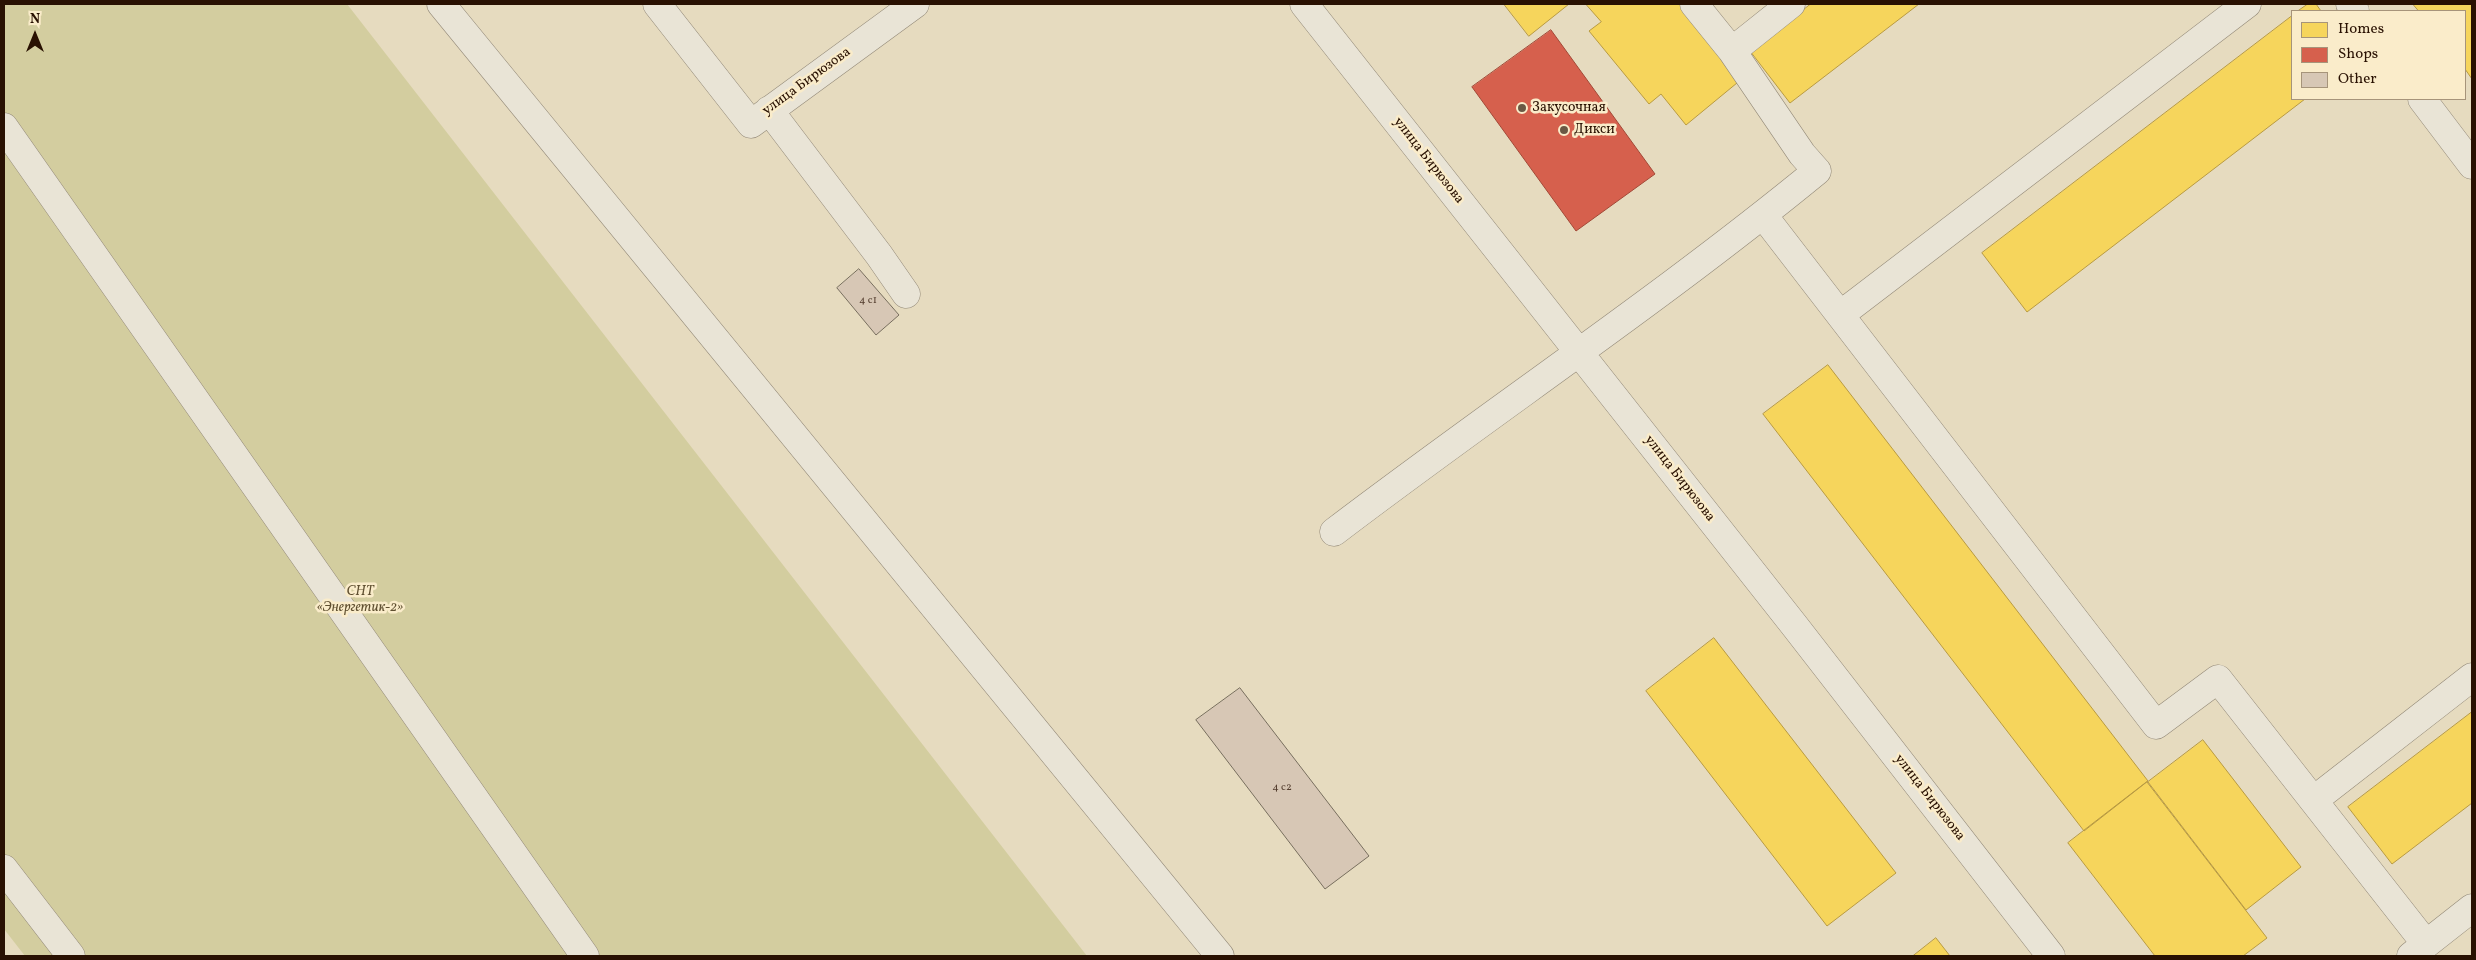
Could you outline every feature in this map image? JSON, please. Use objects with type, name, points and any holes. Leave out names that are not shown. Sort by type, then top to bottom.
[{"type":"street","points":[[441,4],[1220,956]]},
{"type":"street","name":"улица Бирюзова","points":[[657,4],[751,124],[915,4]]},
{"type":"street","name":"улица Бирюзова","points":[[1304,4],[2052,956]]},
{"type":"street","points":[[1334,532],[1580,353],[1763,215],[1817,171],[1802,154],[1732,51],[1694,4]]},
{"type":"street","points":[[1732,51],[1791,4]]},
{"type":"street","points":[[1840,314],[2247,4]]},
{"type":"street","points":[[2423,100],[2472,165]]},
{"type":"street","points":[[769,110],[879,255],[906,294]]},
{"type":"street","points":[[4,127],[585,956]]},
{"type":"street","points":[[1763,215],[2156,725],[2218,679],[2314,800],[2419,950],[2472,908]]},
{"type":"street","points":[[2314,800],[2472,677]]},
{"type":"street","points":[[4,868],[72,956]]},
{"type":"green space","name":"СНТ «Энергетик-2»","points":[[4,4],[347,4],[1087,956],[25,956],[4,929]]},
{"type":"building: Homes","points":[[1504,4],[1569,4],[1529,36]]},
{"type":"building: Homes","points":[[1586,4],[1682,4],[1743,78],[1686,125],[1661,94],[1649,104],[1589,31],[1601,22]]},
{"type":"building: Homes","points":[[1811,4],[1919,4],[1790,103],[1750,51]]},
{"type":"building: Homes","points":[[2308,4],[2316,4],[2320,10],[2299,10]]},
{"type":"building: Homes","points":[[2413,4],[2472,4],[2472,79],[2466,70],[2466,10],[2418,10]]},
{"type":"building: Homes","points":[[2291,17],[2291,100],[2304,100],[2027,312],[1982,253]]},
{"type":"building: Homes","points":[[1828,365],[2148,781],[2084,831],[1763,414]]},
{"type":"building: Homes","points":[[1714,638],[1896,873],[1827,926],[1646,691]]},
{"type":"building: Homes","points":[[2472,712],[2472,803],[2392,864],[2348,807]]},
{"type":"building: Homes","points":[[2203,740],[2301,867],[2246,910],[2148,782]]},
{"type":"building: Homes","points":[[2147,782],[2267,938],[2243,956],[2155,956],[2068,843]]},
{"type":"building: Homes","points":[[1936,938],[1950,956],[1913,956]]},
{"type":"building: Shops","name":"Дикси","points":[[1551,30],[1655,174],[1576,231],[1472,87]]},
{"type":"building: Other","points":[[859,269],[899,315],[876,335],[837,288]]},
{"type":"building: Other","points":[[1240,688],[1369,856],[1325,889],[1196,720]]},
{"type":"place","name":"Закусочная","points":[[1522,108]]},
{"type":"place","name":"Дикси","points":[[1564,130]]}]
